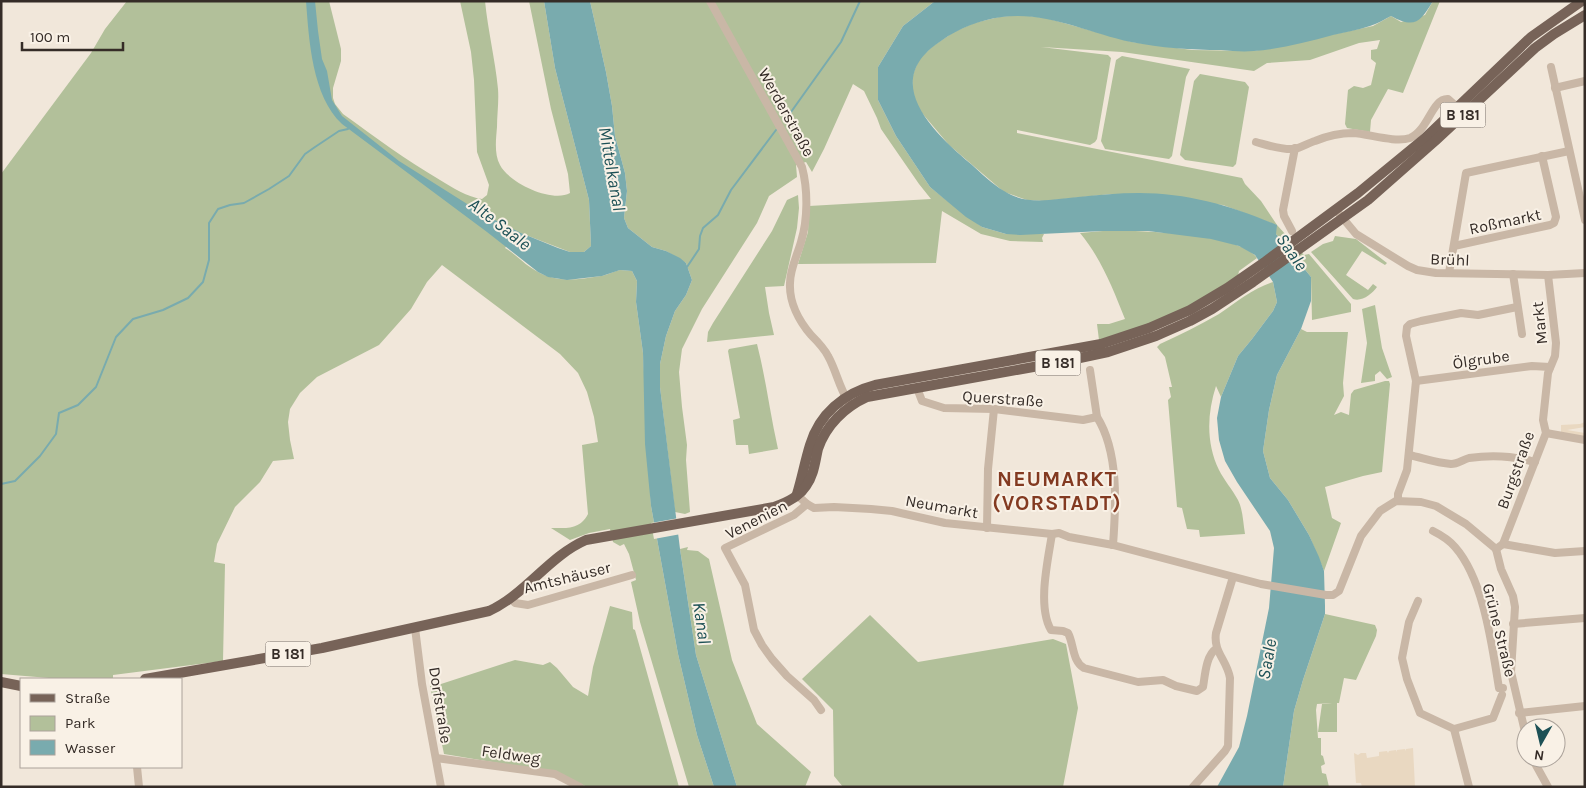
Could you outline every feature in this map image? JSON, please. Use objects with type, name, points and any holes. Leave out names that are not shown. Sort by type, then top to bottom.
[{"type":"main road","name":"B 181","points":[[1311,235],[1336,210],[1416,146],[1531,38],[1582,1]]},
{"type":"main road","name":"B 181","points":[[848,402],[1061,362],[1130,345],[1190,321],[1212,309],[1250,278],[1311,235],[1343,219],[1404,169],[1535,48],[1585,15]]},
{"type":"main road","name":"B 181","points":[[797,495],[813,435],[826,415],[848,402],[866,388],[1117,340],[1190,310],[1250,278]]},
{"type":"main road","name":"Amtshäuser","points":[[415,628],[489,611],[511,598],[567,549],[586,540],[774,507],[797,495]]},
{"type":"main road","name":"B 181","points":[[151,678],[279,656],[415,628]]},
{"type":"main road","points":[[1,682],[20,686]]},
{"type":"street","name":"Werderstraße","points":[[710,1],[802,167],[805,177],[806,213],[804,231],[792,268],[790,293],[803,324],[829,356],[848,402]]},
{"type":"street","points":[[1551,67],[1569,151],[1583,200],[1585,220]]},
{"type":"street","points":[[1555,88],[1585,81]]},
{"type":"street","points":[[1256,142],[1280,148],[1295,148],[1338,134],[1354,133],[1407,139],[1423,128],[1437,103],[1442,99],[1448,99],[1458,107]]},
{"type":"street","points":[[1292,231],[1284,216],[1284,210],[1295,148]]},
{"type":"street","name":"Roßmarkt","points":[[1449,273],[1466,173],[1569,151]]},
{"type":"street","name":"Roßmarkt","points":[[1454,246],[1550,225],[1554,222],[1556,217],[1542,156]]},
{"type":"street","name":"Brühl","points":[[1336,210],[1356,234],[1408,266],[1427,272],[1548,275],[1585,273]]},
{"type":"street","name":"Markt","points":[[1513,274],[1522,334]]},
{"type":"street","name":"Markt","points":[[1548,275],[1556,343],[1555,356],[1550,367]]},
{"type":"street","name":"Markt","points":[[1416,382],[1406,331],[1410,324],[1465,313],[1478,315],[1517,307]]},
{"type":"street","name":"Ölgrube","points":[[1416,382],[1532,366],[1550,367]]},
{"type":"street","name":"Burgstraße","points":[[1500,547],[1546,433],[1543,420],[1550,367]]},
{"type":"street","points":[[1090,370],[1097,417],[1101,423],[1111,453],[1116,510],[1113,545]]},
{"type":"street","points":[[1416,382],[1407,470],[1398,494],[1398,500],[1421,502],[1436,506],[1500,547],[1555,553],[1585,551]]},
{"type":"street","name":"Querstraße","points":[[917,388],[922,401],[944,408],[994,408],[1083,420],[1097,417]]},
{"type":"street","points":[[987,528],[988,469],[994,408]]},
{"type":"street","points":[[1546,433],[1585,440]]},
{"type":"street","points":[[1409,455],[1433,462],[1453,464],[1469,458],[1484,457],[1510,457],[1535,462]]},
{"type":"street","points":[[797,495],[807,504]]},
{"type":"street","name":"Neumarkt","points":[[807,504],[814,508],[834,507],[892,512],[939,522],[987,528],[1059,533],[1068,537],[1113,545],[1261,584],[1329,595],[1339,591],[1361,536],[1371,521],[1387,505],[1398,500]]},
{"type":"street","name":"Venenien","points":[[807,504],[794,515],[725,548],[745,585],[754,630],[762,645],[782,671],[814,700],[821,710]]},
{"type":"street","name":"Grüne Straße","points":[[1433,531],[1454,546],[1471,573],[1485,615],[1499,688],[1503,692]]},
{"type":"street","points":[[1052,534],[1045,593],[1046,617],[1052,630],[1068,633],[1080,666],[1138,682],[1163,680],[1176,686],[1197,691],[1203,687],[1210,657],[1216,649]]},
{"type":"street","points":[[1500,547],[1501,570],[1513,596],[1515,614],[1510,663],[1521,718]]},
{"type":"street","name":"Amtshäuser","points":[[511,598],[515,603],[528,605],[632,575]]},
{"type":"street","points":[[1193,787],[1228,746],[1229,670],[1216,649],[1215,642],[1233,577]]},
{"type":"street","points":[[1418,601],[1409,622],[1402,658],[1418,710],[1424,716],[1454,728],[1493,718],[1503,692],[1514,686]]},
{"type":"street","points":[[1513,624],[1585,618]]},
{"type":"street","name":"Dorfstraße","points":[[415,628],[422,684],[441,787]]},
{"type":"street","points":[[1519,713],[1582,706]]},
{"type":"street","points":[[1454,728],[1469,787]]},
{"type":"street","name":"Feldweg","points":[[436,758],[555,774],[580,787]]},
{"type":"street","points":[[136,768],[139,787]]},
{"type":"street","points":[[1538,768],[1548,787]]},
{"type":"green space","points":[[127,1],[329,1],[341,49],[341,61],[333,88],[335,104],[343,114],[415,164],[460,192],[482,199],[487,195],[489,185],[477,152],[471,52],[460,1],[485,1],[498,89],[496,146],[500,165],[512,178],[532,190],[562,195],[570,193],[568,174],[551,109],[529,1],[544,1],[555,68],[589,200],[591,246],[584,252],[570,252],[518,232],[505,248],[527,265],[547,276],[564,279],[582,279],[622,270],[632,271],[637,281],[636,302],[643,353],[651,506],[678,654],[697,735],[714,787],[689,787],[640,622],[631,582],[636,580],[629,554],[624,544],[620,546],[613,542],[610,529],[589,533],[570,540],[551,528],[572,527],[581,523],[588,514],[582,445],[598,442],[587,392],[578,373],[560,354],[442,265],[427,282],[411,309],[379,345],[317,377],[300,393],[290,409],[288,422],[294,459],[273,461],[260,482],[235,507],[217,544],[214,562],[225,564],[223,661],[113,675],[113,678],[49,678],[1,674],[1,174],[91,53],[105,29]]},
{"type":"green space","points":[[590,1],[935,1],[903,26],[878,67],[878,100],[896,136],[930,187],[982,227],[1006,234],[1044,234],[1043,242],[1010,241],[981,234],[942,211],[936,263],[798,264],[808,232],[809,206],[931,199],[881,129],[864,91],[853,84],[812,172],[806,162],[796,165],[797,177],[769,196],[757,223],[702,309],[682,349],[679,372],[687,445],[686,460],[690,512],[685,514],[675,512],[660,387],[660,364],[666,336],[675,311],[686,295],[692,280],[686,263],[666,251],[652,247],[628,228],[624,218],[627,191],[625,173],[615,136],[606,72]]},
{"type":"green space","points":[[1433,1],[1440,1],[1403,93],[1388,89],[1371,120],[1370,132],[1347,128],[1345,124],[1348,90],[1354,86],[1363,88],[1371,85],[1376,63],[1371,59],[1371,50],[1377,49],[1380,40],[1359,43],[1310,60],[1267,63],[1254,71],[1122,52],[1041,47],[1108,55],[1111,58],[1097,139],[1090,145],[1017,130],[1017,133],[1242,178],[1245,184],[1261,201],[1277,225],[1304,255],[1309,254],[1351,304],[1351,312],[1312,320],[1311,277],[1276,234],[1276,225],[1223,205],[1111,194],[1045,201],[1027,200],[1004,192],[949,145],[922,113],[916,103],[913,91],[912,78],[915,69],[920,58],[933,46],[954,32],[974,23],[999,17],[1021,15],[1046,18],[1132,42],[1192,50],[1254,51],[1373,26],[1391,16],[1401,22],[1425,15]]},
{"type":"green space","points":[[1122,56],[1190,69],[1186,77],[1172,156],[1169,159],[1105,149],[1101,141],[1116,60]]},
{"type":"green space","points":[[1200,74],[1245,82],[1249,87],[1236,164],[1233,167],[1185,160],[1180,155],[1194,81]]},
{"type":"green space","points":[[798,195],[797,228],[784,286],[765,287],[774,335],[707,342],[708,332],[713,323],[772,231],[787,200]]},
{"type":"green space","points":[[1137,231],[1209,238],[1230,243],[1247,250],[1257,258],[1239,271],[1238,276],[1196,303],[1157,321],[1099,340],[1097,324],[1109,324],[1125,319],[1100,263],[1080,233]]},
{"type":"green space","points":[[1335,236],[1356,239],[1387,263],[1385,265],[1362,251],[1346,275],[1368,290],[1373,284],[1377,287],[1370,295],[1356,300],[1353,299],[1311,252],[1323,244],[1333,241]]},
{"type":"green space","points":[[1273,282],[1277,302],[1273,311],[1238,356],[1221,397],[1216,386],[1211,407],[1209,428],[1212,449],[1221,474],[1240,504],[1245,534],[1200,537],[1199,530],[1187,529],[1182,508],[1177,507],[1168,400],[1171,397],[1169,387],[1172,387],[1165,357],[1157,347],[1219,314],[1251,292]]},
{"type":"green space","points":[[1375,305],[1382,348],[1392,377],[1387,379],[1380,371],[1375,375],[1375,381],[1361,383],[1367,343],[1362,309]]},
{"type":"green space","points":[[1301,329],[1307,332],[1348,332],[1343,383],[1344,396],[1334,415],[1341,412],[1349,415],[1351,394],[1354,390],[1385,381],[1389,381],[1390,384],[1382,472],[1325,487],[1332,518],[1341,523],[1324,571],[1309,535],[1288,500],[1270,478],[1263,451],[1269,410],[1277,375]]},
{"type":"green space","points":[[757,344],[778,449],[749,454],[748,445],[736,445],[733,420],[740,418],[728,351],[729,349]]},
{"type":"green space","points":[[688,547],[687,550],[698,551],[709,559],[732,660],[757,724],[811,772],[805,787],[737,787],[696,655],[680,549]]},
{"type":"green space","points":[[610,606],[632,612],[633,629],[635,630],[679,787],[587,787],[558,773],[444,754],[430,686],[515,660],[543,665],[550,662],[573,687],[588,696],[593,667]]},
{"type":"green space","points":[[1325,614],[1375,625],[1377,630],[1376,636],[1356,680],[1344,678],[1339,703],[1337,703],[1337,732],[1318,732],[1322,704],[1332,703],[1317,704],[1318,738],[1321,738],[1321,755],[1325,764],[1321,766],[1322,773],[1326,774],[1329,787],[1283,787],[1294,711]]},
{"type":"green space","points":[[870,615],[918,662],[1053,639],[1066,644],[1078,708],[1063,787],[843,787],[834,776],[833,710],[802,679]]},
{"type":"shaded area","points":[[1585,422],[1585,427],[1567,430],[1585,433],[1585,438],[1561,432],[1561,425]]},
{"type":"shaded area","points":[[1413,748],[1415,787],[1362,787],[1361,783],[1356,783],[1354,753],[1358,755],[1366,753],[1367,758],[1379,756],[1379,752],[1387,751],[1388,753],[1389,751],[1396,750],[1396,752],[1397,750],[1405,749],[1406,751],[1406,749]]},
{"type":"water","name":"Mittelkanal","points":[[306,1],[315,1],[322,59],[327,71],[332,100],[342,116],[399,161],[483,214],[521,233],[558,248],[570,252],[584,252],[591,246],[589,200],[555,68],[544,1],[590,1],[606,72],[615,136],[625,173],[627,191],[624,218],[628,228],[652,247],[666,251],[686,263],[692,280],[686,295],[675,311],[666,336],[660,364],[660,387],[680,549],[696,655],[737,787],[714,787],[697,735],[678,654],[651,506],[645,444],[643,353],[636,302],[637,281],[632,271],[620,270],[602,276],[567,280],[548,277],[538,272],[342,124],[332,112],[318,83],[311,50]]},
{"type":"water","name":"Saale","points":[[935,1],[1433,1],[1420,18],[1411,23],[1391,16],[1361,29],[1284,47],[1250,51],[1154,46],[1115,38],[1051,20],[1019,16],[1002,17],[970,25],[948,36],[923,56],[914,73],[913,89],[919,106],[928,122],[956,151],[987,178],[1013,196],[1031,200],[1050,200],[1139,193],[1175,195],[1210,202],[1277,225],[1276,234],[1311,277],[1311,301],[1301,329],[1277,375],[1269,410],[1263,451],[1270,478],[1288,500],[1309,535],[1324,571],[1325,614],[1294,711],[1283,787],[1217,787],[1239,747],[1247,716],[1269,608],[1274,548],[1270,531],[1225,461],[1219,440],[1217,418],[1221,397],[1238,356],[1273,311],[1277,302],[1273,282],[1255,255],[1239,246],[1211,239],[1148,231],[1006,234],[982,227],[966,217],[930,187],[896,136],[878,100],[878,67],[903,26]]},
{"type":"pier","points":[[679,518],[681,534],[654,539],[651,523]]},
{"type":"waterway","points":[[786,119],[841,42],[860,1]]},
{"type":"waterway","name":"Alte Saale","points":[[1,484],[15,481],[40,456],[56,434],[59,413],[78,405],[96,387],[116,337],[133,319],[163,310],[188,298],[203,282],[209,260],[209,223],[218,209],[244,203],[269,189],[289,176],[305,154],[339,131],[348,129]]},
{"type":"waterway","points":[[687,267],[699,249],[703,228],[718,215],[731,190],[776,130]]},
{"type":"district","name":"NEUMARKT (VORSTADT)","points":[[1057,491]]},
{"type":"water label","name":"Kanal","points":[[702,623]]}]
